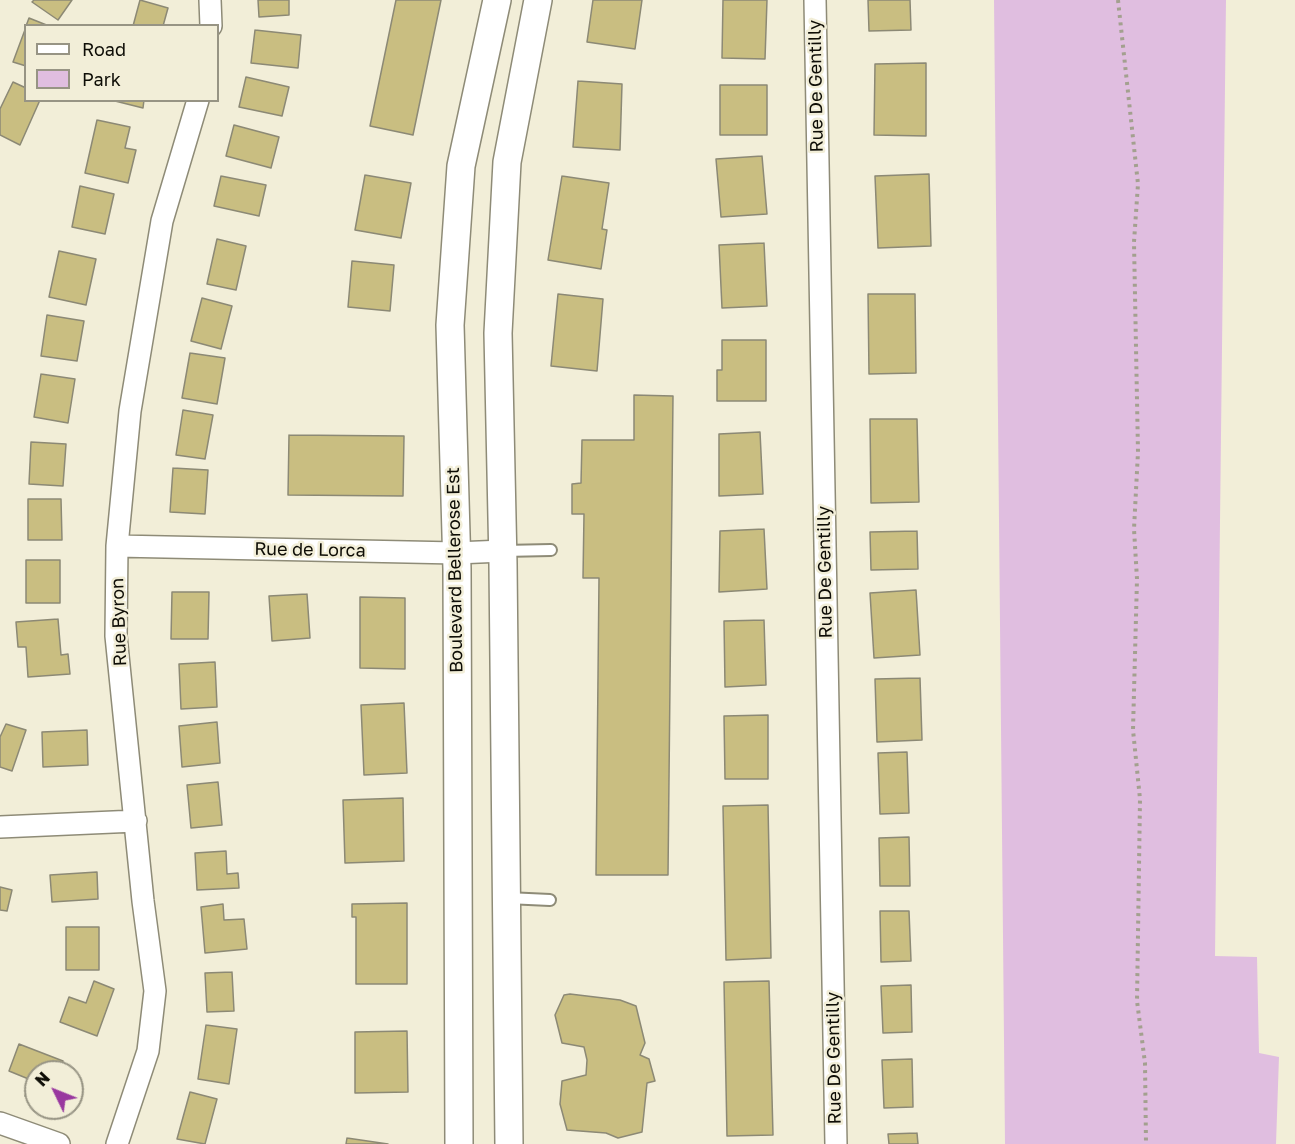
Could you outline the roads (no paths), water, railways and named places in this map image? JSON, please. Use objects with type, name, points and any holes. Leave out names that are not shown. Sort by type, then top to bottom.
[{"type":"street","points":[[210,0],[211,24]]},
{"type":"street","name":"Boulevard Bellerose Est","points":[[459,1144],[456,553],[450,325],[461,166],[497,0]]},
{"type":"street","points":[[509,1144],[503,551],[498,333],[507,162],[538,0]]},
{"type":"street","name":"Rue De Gentilly","points":[[814,0],[836,1144]]},
{"type":"street","name":"Rue Byron","points":[[117,1144],[148,1051],[155,991],[116,636],[117,546],[130,411],[162,221],[197,102]]},
{"type":"street","name":"Rue de Lorca","points":[[117,546],[456,553],[503,551]]},
{"type":"street","points":[[0,827],[136,821]]},
{"type":"street","points":[[0,1123],[59,1144]]},
{"type":"lane","points":[[503,551],[551,550]]},
{"type":"lane","points":[[507,898],[550,900]]}]
